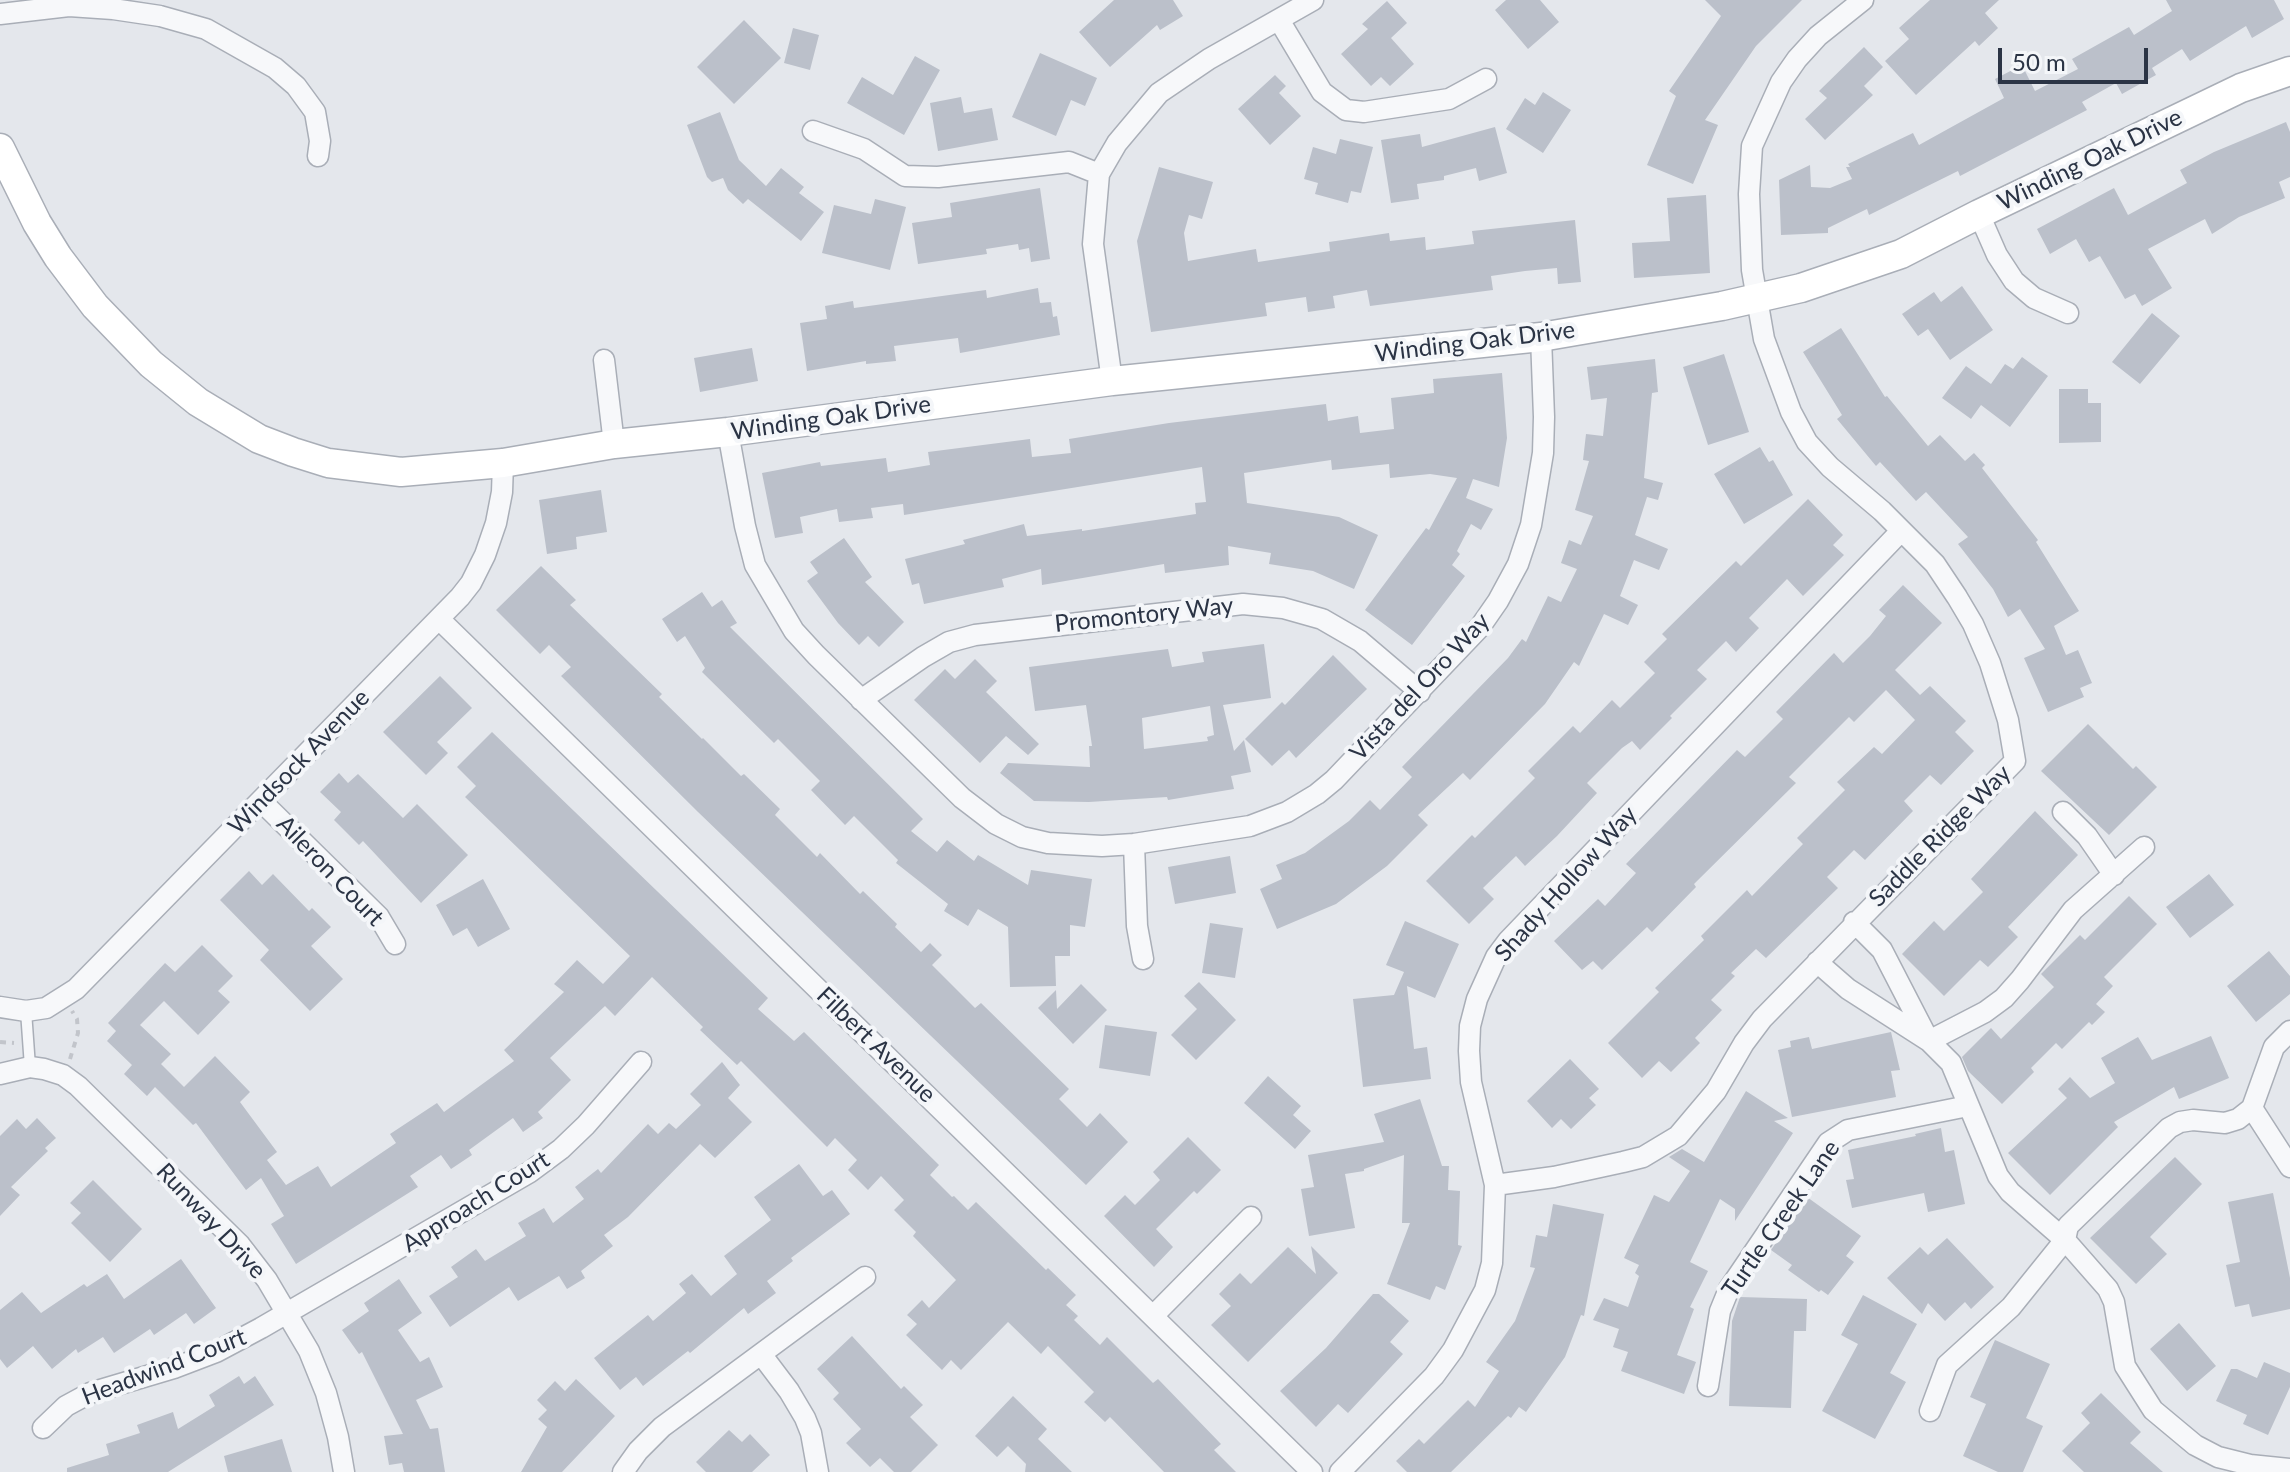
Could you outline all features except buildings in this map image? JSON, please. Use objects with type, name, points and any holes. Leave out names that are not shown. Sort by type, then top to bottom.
[{"type":"street","points":[[1112,381],[1093,244],[1099,174],[1117,143],[1159,93],[1209,59],[1313,0]]},
{"type":"street","name":"Saddle Ridge Way","points":[[1495,1185],[1554,1177],[1643,1157],[1678,1136],[1702,1109],[1762,1019],[2015,761],[2008,720],[1990,663],[1973,624],[1935,564],[1807,442],[1776,374],[1764,339],[1752,270],[1749,194],[1752,146],[1781,82],[1797,59],[1818,36],[1863,0]]},
{"type":"street","points":[[0,14],[69,6],[113,9],[160,16],[206,29],[275,68],[296,86],[315,112],[320,141],[318,156]]},
{"type":"street","points":[[1279,20],[1322,92],[1346,110],[1364,112],[1449,99],[1486,79]]},
{"type":"street","name":"Winding Oak Drive","points":[[0,148],[8,186],[100,311],[151,364],[198,402],[227,421],[293,452],[328,463],[365,469],[426,471],[1112,381],[1541,337],[1757,298],[1801,288],[1901,254],[2241,88],[2290,71]]},
{"type":"street","points":[[813,131],[856,145],[905,176],[938,177],[1069,162],[1099,174]]},
{"type":"street","points":[[1979,214],[1997,255],[2014,281],[2034,298],[2068,313]]},
{"type":"street","name":"Vista del Oro Way","points":[[728,432],[755,565],[794,631],[861,700],[962,798],[996,824],[1022,837],[1048,843],[1134,844],[1250,826],[1287,812],[1334,780],[1480,627],[1518,564],[1531,525],[1543,453],[1541,337]]},
{"type":"street","points":[[604,360],[614,444]]},
{"type":"street","name":"Windsock Avenue","points":[[26,1011],[46,1008],[63,999],[261,801],[471,583],[496,523],[503,463]]},
{"type":"street","name":"Shady Hollow Way","points":[[1340,1472],[1434,1376],[1470,1322],[1485,1290],[1492,1263],[1495,1185],[1471,1082],[1469,1051],[1470,1026],[1477,999],[1496,957],[1901,531]]},
{"type":"street","name":"Promontory Way","points":[[861,700],[949,642],[975,635],[1243,604],[1283,608],[1322,619],[1360,641],[1420,692]]},
{"type":"street","name":"Filbert Avenue","points":[[439,619],[1312,1472]]},
{"type":"street","name":"Aileron Court","points":[[261,801],[379,917],[395,944]]},
{"type":"street","points":[[2063,812],[2087,836],[2114,875]]},
{"type":"street","points":[[1134,844],[1137,926],[1143,959]]},
{"type":"street","points":[[1929,1041],[1985,1012],[2004,998],[2073,910],[2144,847]]},
{"type":"street","points":[[1854,922],[1882,950],[1929,1041]]},
{"type":"street","points":[[1817,962],[1848,989],[1929,1041],[1951,1063],[1998,1176],[2010,1192],[2065,1240],[2108,1289],[2114,1302],[2125,1366],[2153,1410],[2195,1445],[2218,1457],[2250,1465],[2290,1469]]},
{"type":"street","points":[[0,1007],[26,1011]]},
{"type":"street","points":[[1930,1411],[1947,1365],[2011,1307],[2065,1240],[2068,1226],[2169,1128],[2193,1120],[2225,1123],[2238,1119],[2252,1108],[2274,1047],[2290,1031]]},
{"type":"street","name":"Approach Court","points":[[289,1314],[530,1172],[586,1125],[641,1062]]},
{"type":"street","points":[[0,1074],[30,1067]]},
{"type":"street","name":"Runway Drive","points":[[30,1067],[63,1075],[78,1086],[240,1245],[289,1314],[309,1351],[326,1393],[344,1472]]},
{"type":"street","name":"Turtle Creek Lane","points":[[1708,1386],[1720,1311],[1729,1289],[1828,1143],[1848,1130],[1968,1106]]},
{"type":"street","points":[[2252,1108],[2290,1167]]},
{"type":"street","points":[[1153,1316],[1251,1217]]},
{"type":"street","points":[[623,1472],[638,1451],[662,1427],[865,1277]]},
{"type":"street","name":"Headwind Court","points":[[43,1428],[66,1406],[90,1393],[216,1352],[289,1314]]},
{"type":"street","points":[[761,1354],[805,1418],[818,1472]]},
{"type":"lane","points":[[26,1011],[30,1067]]},
{"type":"path","points":[[63,999],[77,1019],[78,1033],[76,1046],[63,1075]]}]
